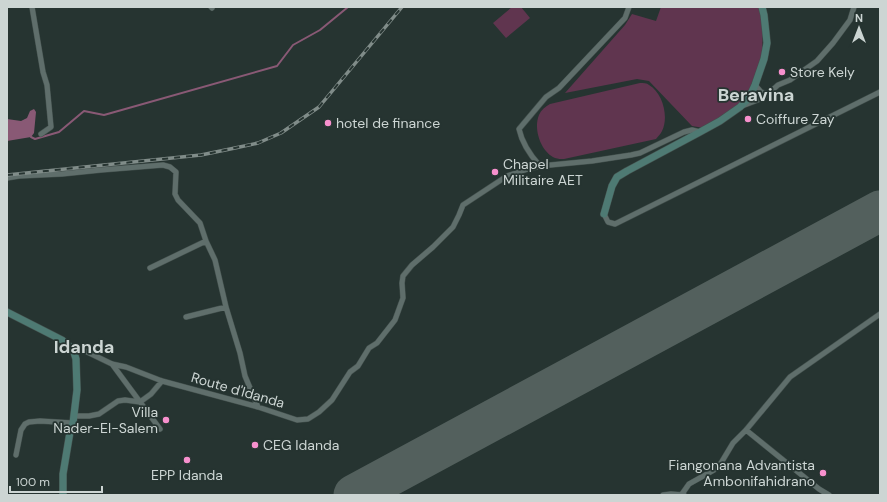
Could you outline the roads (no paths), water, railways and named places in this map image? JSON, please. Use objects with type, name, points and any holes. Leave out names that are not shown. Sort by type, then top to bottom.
[{"type":"street","points":[[32,7],[43,72],[47,85],[51,127],[41,134]]},
{"type":"street","points":[[540,166],[533,158],[521,138],[519,129],[546,97],[559,88],[625,18],[630,7]]},
{"type":"street","points":[[762,7],[767,43],[764,59],[749,98],[740,107],[720,121],[627,170],[618,177],[612,186],[604,214],[608,222],[615,224],[880,92]]},
{"type":"street","points":[[740,107],[763,98],[778,85],[790,80],[817,61],[850,20],[854,7]]},
{"type":"street","points":[[755,85],[761,92],[768,94]]},
{"type":"street","name":"Route d'Idanda","points":[[72,349],[81,350],[112,364],[126,367],[162,381],[258,407],[297,420],[308,419],[320,412],[332,400],[350,372],[358,366],[369,348],[378,343],[395,320],[403,298],[403,276],[412,265],[453,227],[463,205],[507,176],[528,169],[540,166],[592,161],[631,155],[640,153],[684,132],[692,130],[700,132]]},
{"type":"street","points":[[7,178],[163,165],[170,167],[176,172],[175,194],[178,200],[200,223],[206,241],[215,260],[245,376],[258,407]]},
{"type":"street","points":[[150,268],[206,241]]},
{"type":"street","points":[[186,317],[226,307]]},
{"type":"street","points":[[7,312],[62,340],[72,349],[76,359],[77,390],[63,474],[63,495]]},
{"type":"street","points":[[663,495],[683,495],[689,484],[714,470],[721,463],[732,442],[746,430],[790,377],[880,314]]},
{"type":"street","points":[[112,364],[160,429]]},
{"type":"street","points":[[16,454],[21,430],[25,424],[40,421],[73,420],[99,414],[118,401],[125,400],[140,402],[151,394],[162,381]]},
{"type":"street","points":[[746,430],[818,489],[829,495]]},
{"type":"waterway","points":[[31,137],[35,139],[59,132],[84,111],[104,115],[277,66],[293,45],[320,30],[348,7]]},
{"type":"railway","points":[[7,175],[201,155],[258,143],[281,133],[319,107],[402,7]]},
{"type":"place","name":"Store Kely","points":[[782,72]]},
{"type":"place","name":"Coiffure Zay","points":[[748,119]]},
{"type":"place","name":"hotel de finance","points":[[328,123]]},
{"type":"place","name":"Chapel Militaire AET","points":[[495,172]]},
{"type":"place","name":"Villa Nader-El-Salem","points":[[166,420]]},
{"type":"place","name":"CEG Idanda","points":[[255,445]]},
{"type":"place","name":"EPP Idanda","points":[[187,460]]},
{"type":"place","name":"Fiangonana Advantista Ambonifahidrano","points":[[823,473]]},
{"type":"district","name":"Beravina","points":[[756,95]]},
{"type":"district","name":"Idanda","points":[[84,347]]}]
